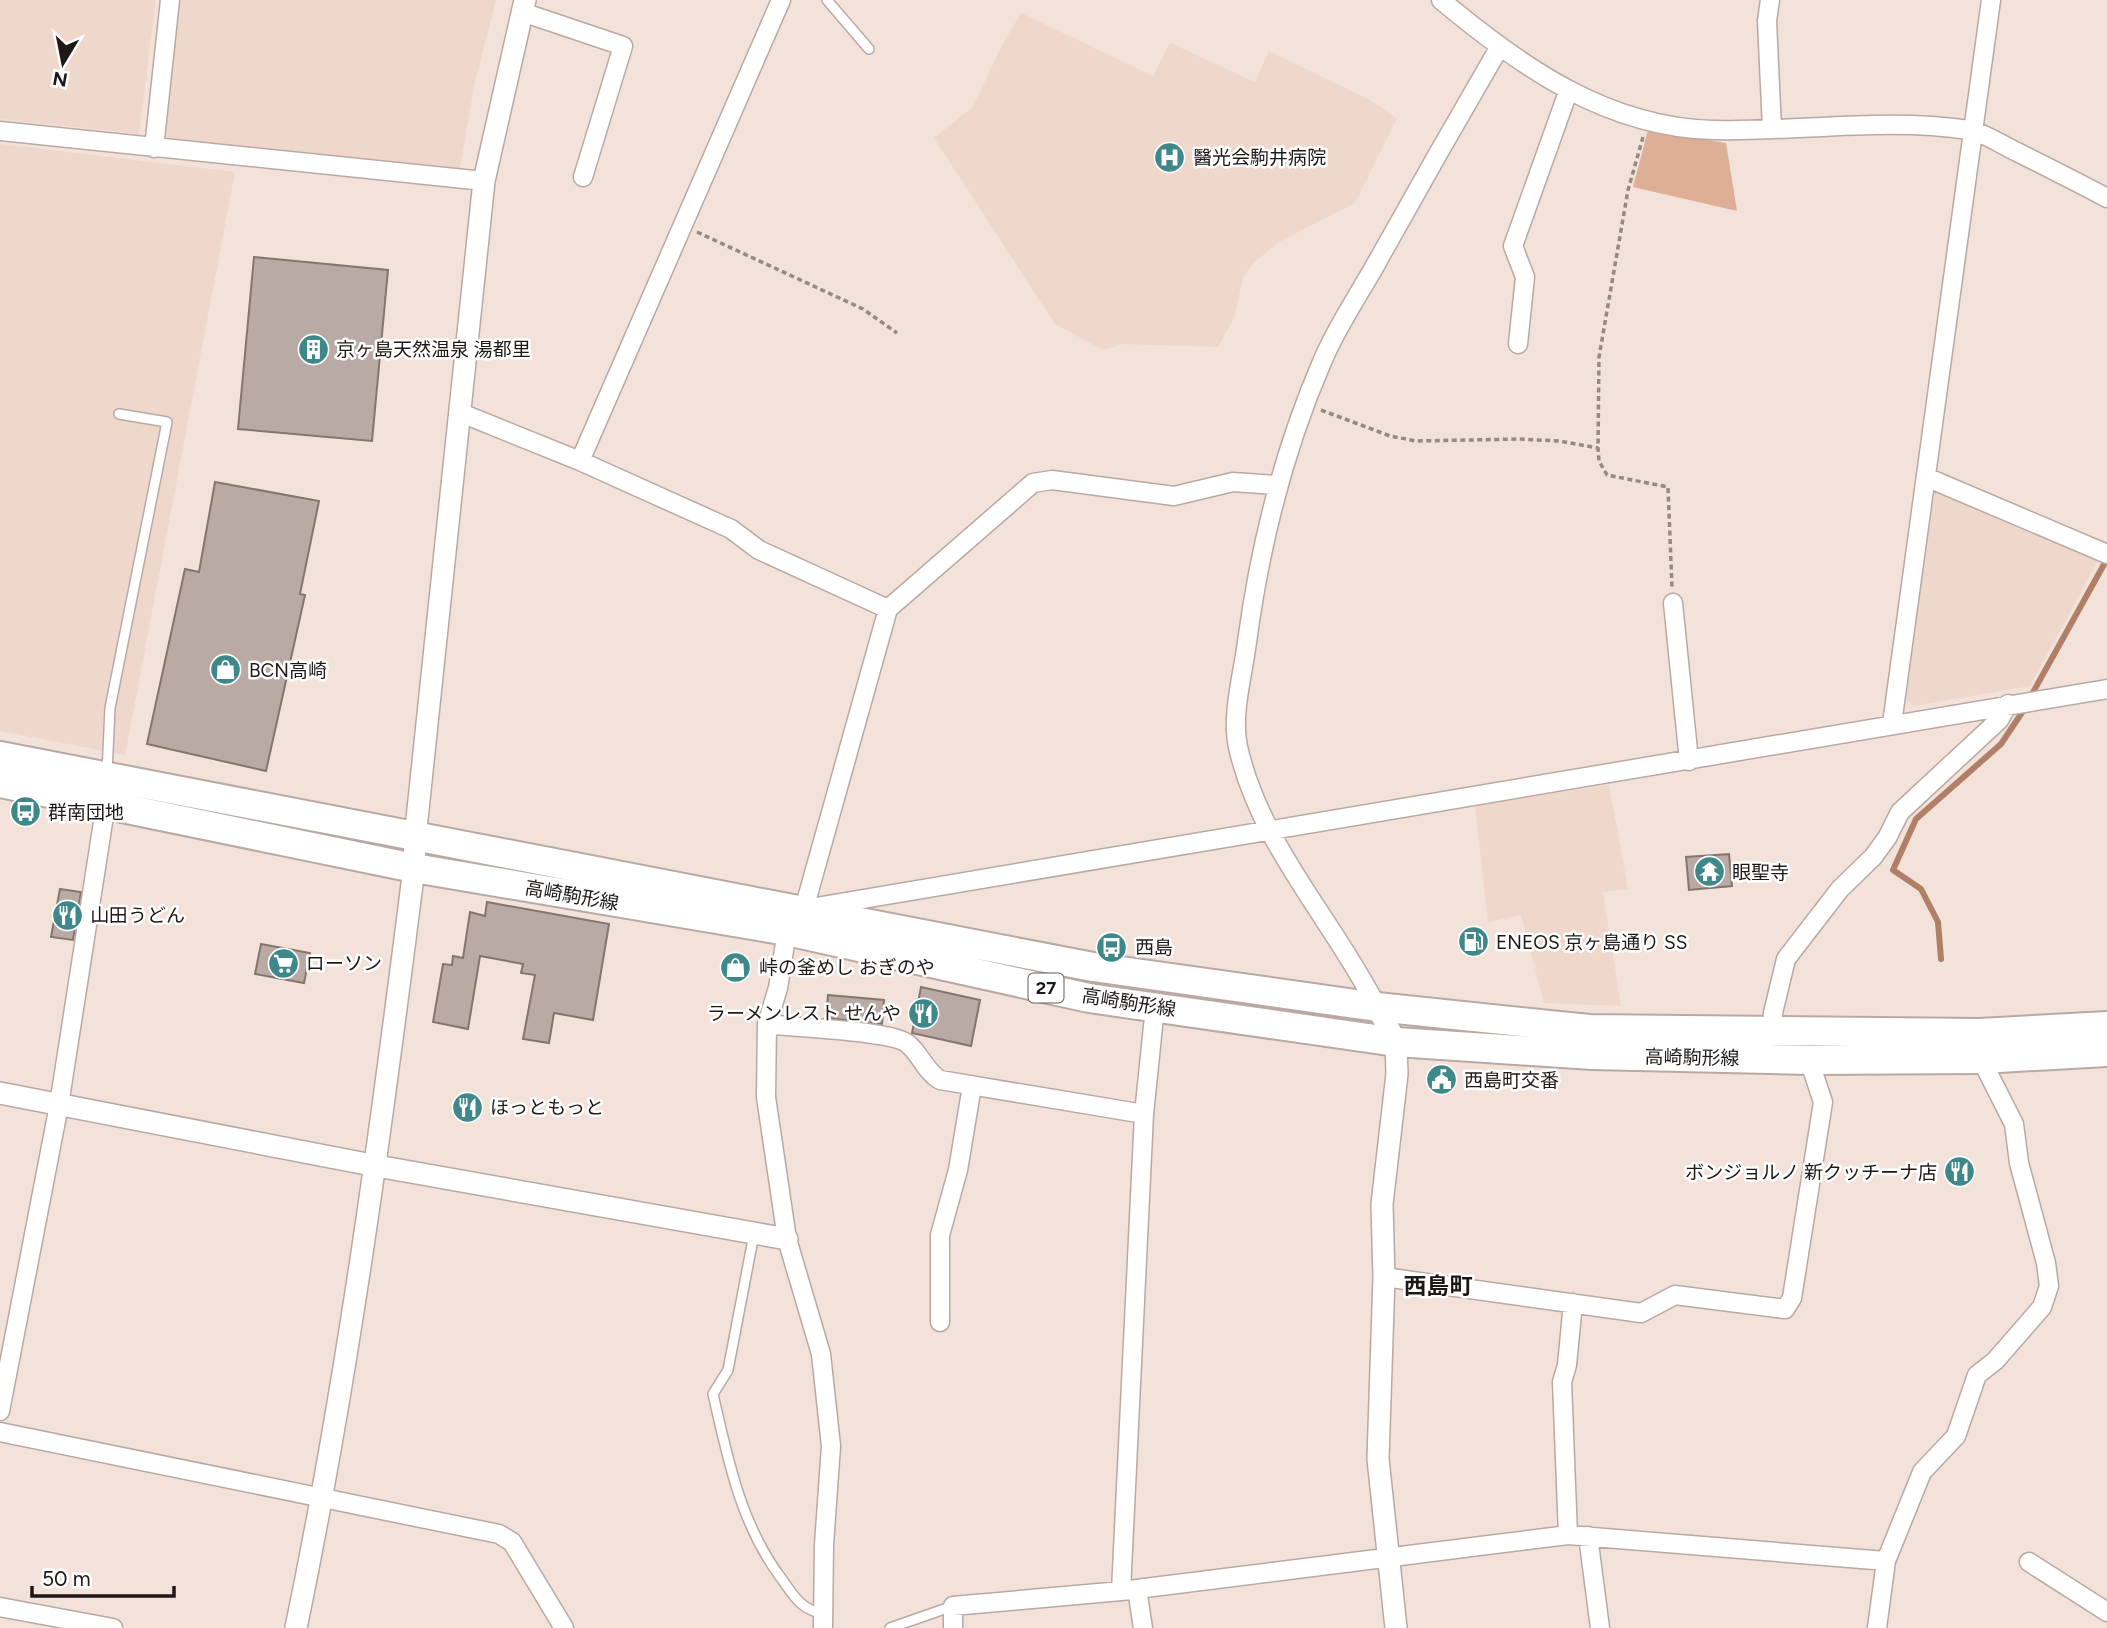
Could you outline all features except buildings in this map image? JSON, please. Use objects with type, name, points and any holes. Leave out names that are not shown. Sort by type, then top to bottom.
[{"type":"main road","name":"高崎駒形線","points":[[0,756],[107,790],[414,868],[795,920],[1093,967],[1377,1007],[1589,1029],[1772,1033],[1979,1033],[2107,1026]]},
{"type":"main road","name":"高崎駒形線","points":[[0,783],[107,790],[415,838],[795,920],[1089,998],[1396,1042],[1591,1055],[1809,1060],[1981,1059],[2107,1052]]},
{"type":"street","points":[[154,148],[170,0]]},
{"type":"street","points":[[580,461],[781,0]]},
{"type":"street","points":[[1441,0],[1499,48],[1568,92],[1648,120],[1678,127],[1713,130],[1914,125],[1972,131],[2107,198]]},
{"type":"street","points":[[1770,0],[1767,21],[1772,129]]},
{"type":"street","points":[[1892,724],[1991,0]]},
{"type":"street","points":[[296,1628],[323,1500],[377,1166],[414,868],[484,181],[523,6],[623,46],[583,177]]},
{"type":"street","points":[[1396,1628],[1378,1459],[1384,1277],[1382,1204],[1397,1074],[1396,1042],[1366,984],[1307,896],[1269,830],[1245,772],[1237,744],[1238,715],[1256,578],[1277,485],[1323,360],[1499,48]]},
{"type":"street","points":[[1518,344],[1525,277],[1513,246],[1568,92]]},
{"type":"street","points":[[0,131],[484,181]]},
{"type":"street","points":[[461,413],[580,461],[732,529],[759,550],[888,609]]},
{"type":"street","points":[[1926,477],[2103,549]]},
{"type":"street","points":[[823,1621],[824,1545],[831,1446],[821,1354],[787,1239],[766,1097],[767,1024],[795,920],[888,609],[1032,482],[1052,480],[1174,496],[1233,482],[1277,485]]},
{"type":"street","points":[[1673,603],[1689,761]]},
{"type":"street","points":[[795,920],[1269,830],[2107,689]]},
{"type":"street","points":[[1772,1033],[1773,1013],[1786,959],[1840,889],[1873,858],[1900,812],[1999,720],[2008,704]]},
{"type":"street","points":[[0,1411],[59,1105],[107,790]]},
{"type":"street","points":[[1143,1628],[1129,1590],[1144,1114],[1155,1007]]},
{"type":"street","points":[[767,1024],[889,1035],[908,1044],[929,1074],[940,1080],[1144,1114]]},
{"type":"street","points":[[1877,1628],[1886,1561],[1922,1472],[1956,1436],[1977,1375],[1995,1361],[2042,1307],[2049,1286],[2046,1263],[2019,1163],[2014,1124],[1981,1059]]},
{"type":"street","points":[[1384,1277],[1641,1313],[1675,1296],[1785,1309],[1792,1298],[1823,1102],[1809,1060]]},
{"type":"street","points":[[940,1322],[940,1235],[958,1170],[972,1086]]},
{"type":"street","points":[[0,1093],[377,1166],[787,1239]]},
{"type":"street","points":[[1568,1535],[1562,1382],[1567,1366],[1573,1304]]},
{"type":"street","points":[[0,1432],[499,1534],[512,1542],[564,1628]]},
{"type":"street","points":[[953,1628],[953,1606],[1129,1590],[1568,1535],[1886,1561]]},
{"type":"street","points":[[1588,1536],[1600,1628]]},
{"type":"street","points":[[2029,1562],[2107,1612]]},
{"type":"street","points":[[0,1607],[113,1628]]},
{"type":"lane","points":[[827,0],[869,49]]},
{"type":"lane","points":[[107,790],[110,708],[167,422],[119,414]]},
{"type":"lane","points":[[754,1234],[728,1370],[713,1394],[739,1501],[762,1552],[804,1609],[823,1621]]},
{"type":"lane","points":[[890,1628],[953,1606]]},
{"type":"path","points":[[1648,120],[1628,190],[1599,357],[1598,448],[1599,461],[1606,475],[1668,487],[1673,603]]},
{"type":"path","points":[[683,226],[863,309],[897,333]]},
{"type":"path","points":[[1306,404],[1390,436],[1416,441],[1519,439],[1559,441],[1598,448]]},
{"type":"shaded area","points":[[0,0],[156,0],[139,134],[0,119]]},
{"type":"shaded area","points":[[179,0],[496,0],[474,86],[460,168],[166,138]]},
{"type":"shaded area","points":[[1021,13],[1153,76],[1170,43],[1255,82],[1269,51],[1370,100],[1397,118],[1355,203],[1279,242],[1253,263],[1243,278],[1234,318],[1218,347],[1123,344],[1103,350],[1055,324],[934,138],[973,107],[1001,47]]},
{"type":"shaded area","points":[[1648,130],[1726,143],[1737,211],[1633,187]]},
{"type":"shaded area","points":[[0,144],[235,172],[125,755],[0,731]]},
{"type":"shaded area","points":[[1937,490],[2099,558],[2030,686],[1914,706],[1905,699],[1932,492]]},
{"type":"shaded area","points":[[1609,785],[1628,889],[1603,892],[1621,1006],[1544,1003],[1521,915],[1488,922],[1475,806]]},
{"type":"waterway","points":[[1941,959],[1938,922],[1921,889],[1893,870],[1916,819],[2001,744],[2021,714],[2107,559]]},
{"type":"place","name":"醫光会駒井病院","points":[[1170,157]]},
{"type":"place","name":"京ヶ島天然温泉 湯都里","points":[[313,349]]},
{"type":"place","name":"BCN高崎","points":[[226,670]]},
{"type":"place","name":"群南団地","points":[[25,812]]},
{"type":"place","name":"眼聖寺","points":[[1709,872]]},
{"type":"place","name":"山田うどん","points":[[67,915]]},
{"type":"place","name":"ENEOS 京ヶ島通り SS","points":[[1473,942]]},
{"type":"place","name":"西島","points":[[1112,947]]},
{"type":"place","name":"ローソン","points":[[283,963]]},
{"type":"place","name":"峠の釜めし おぎのや","points":[[736,967]]},
{"type":"place","name":"ラーメンレスト せんや","points":[[924,1013]]},
{"type":"place","name":"西島町交番","points":[[1441,1080]]},
{"type":"place","name":"ほっともっと","points":[[467,1107]]},
{"type":"place","name":"ボンジョルノ 新クッチーナ店","points":[[1960,1172]]},
{"type":"district","name":"西島町","points":[[1438,1286]]}]
